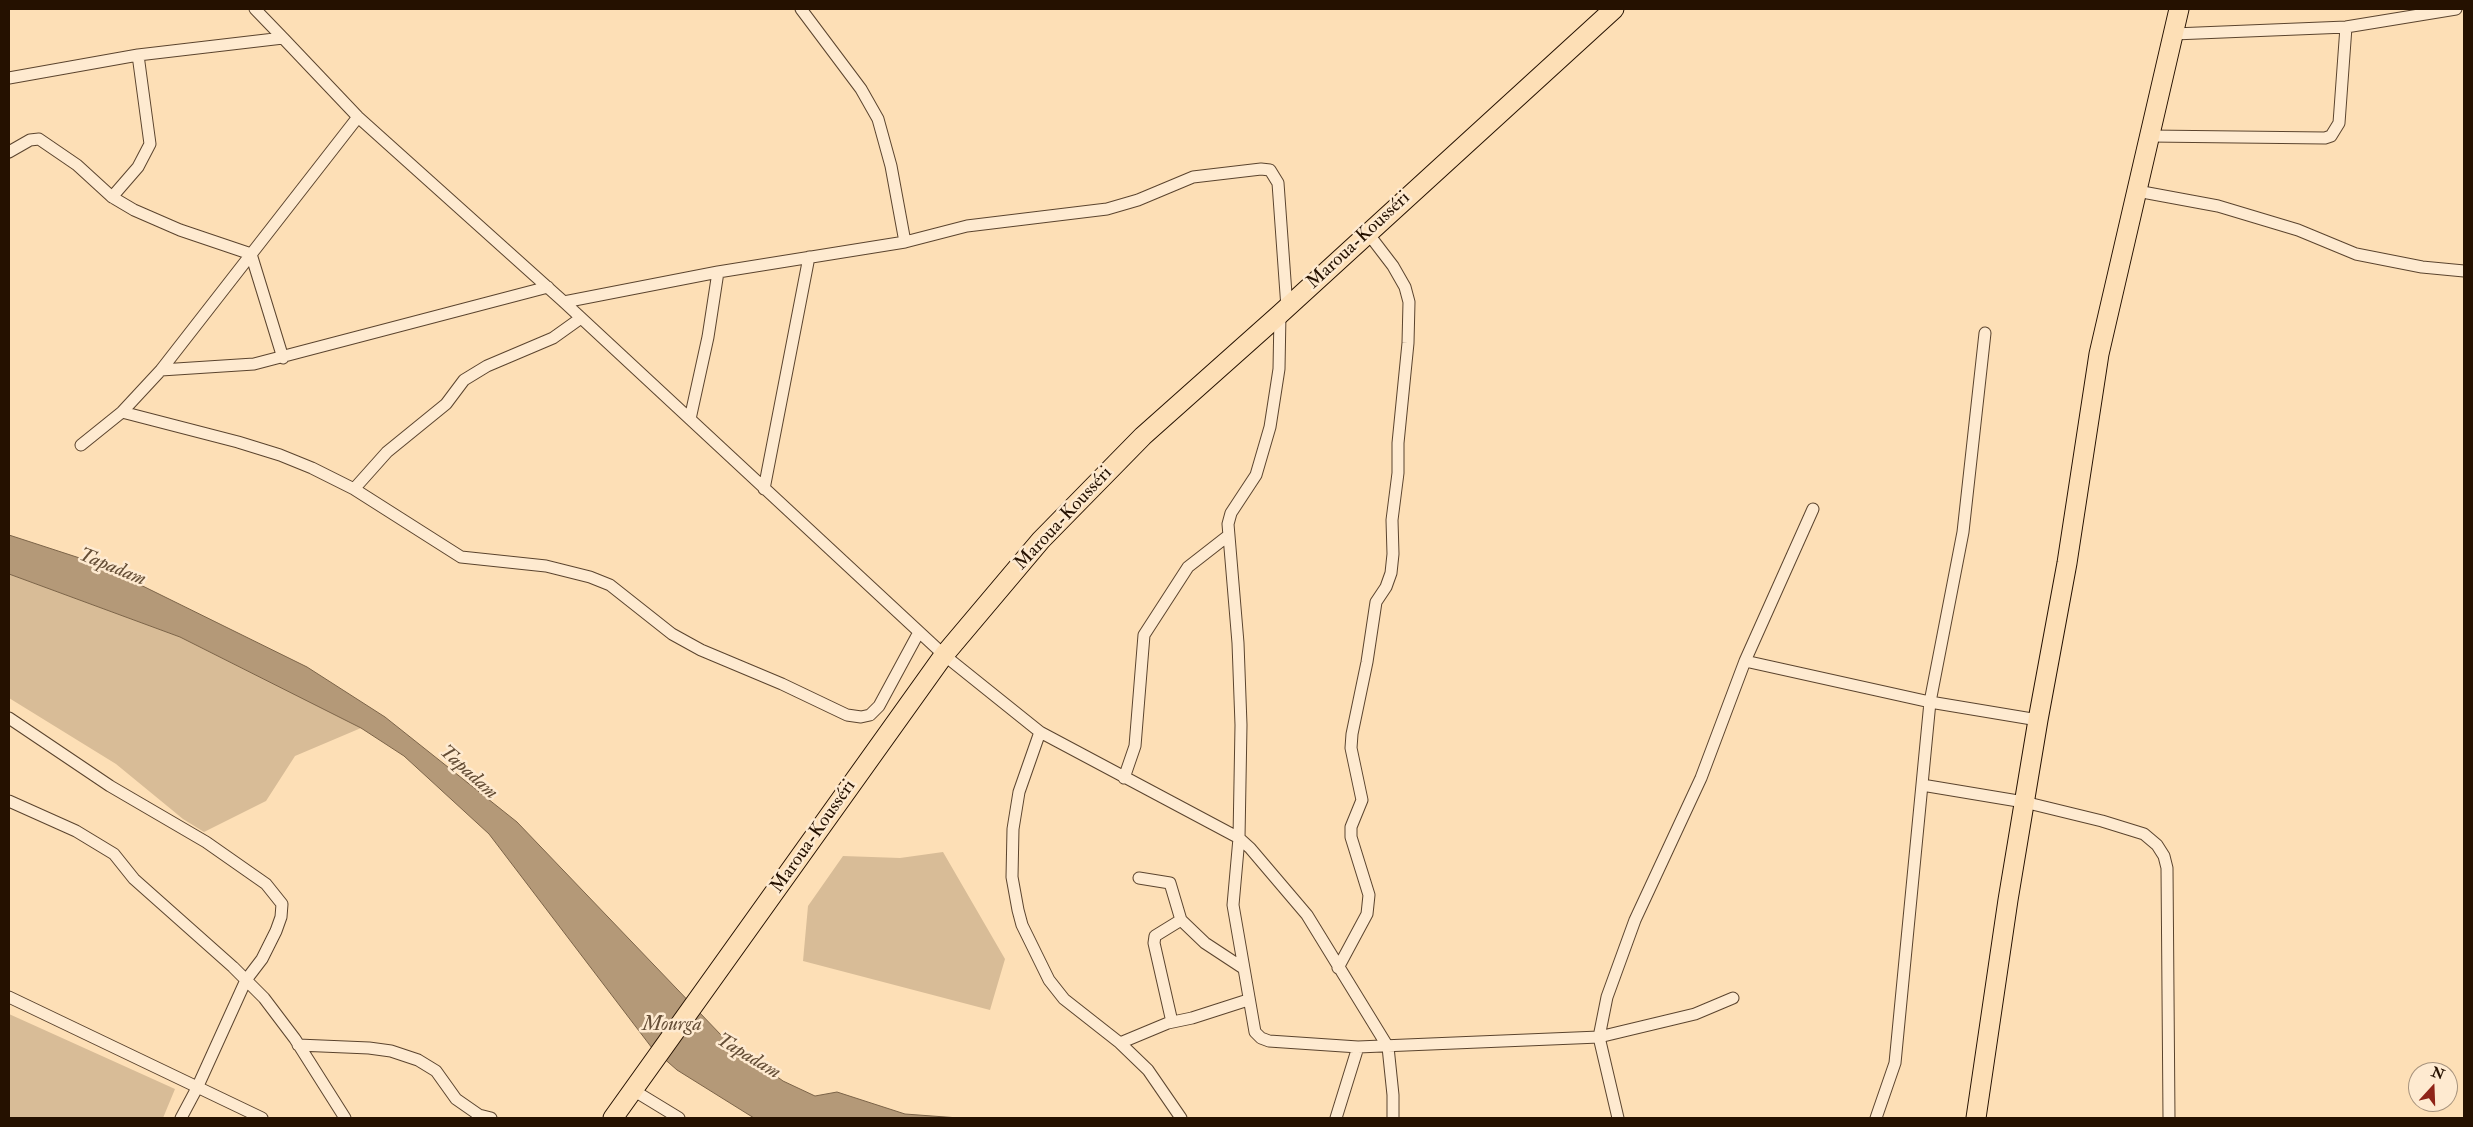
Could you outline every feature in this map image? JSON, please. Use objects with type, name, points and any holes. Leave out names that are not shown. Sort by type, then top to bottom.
[{"type":"main road","name":"Maroua-Kousséri","points":[[613,1118],[944,655],[1041,540],[1143,436],[1284,311],[1367,232],[1614,9]]},
{"type":"main road","points":[[1976,1118],[2024,802],[2067,563],[2101,344],[2179,9]]},
{"type":"street","points":[[255,9],[358,117],[548,287],[944,655],[1040,732],[1239,838],[1261,859],[1306,915],[1388,1047],[1393,1095],[1393,1118]]},
{"type":"street","points":[[801,9],[861,89],[878,119],[891,166],[905,242]]},
{"type":"street","points":[[2174,34],[2346,27],[2456,9]]},
{"type":"street","points":[[2150,136],[2325,138],[2331,136],[2336,132],[2339,123],[2346,27]]},
{"type":"street","points":[[9,78],[138,55],[282,38]]},
{"type":"street","points":[[112,197],[138,167],[150,144],[138,55]]},
{"type":"street","points":[[82,445],[122,412],[161,370],[358,117]]},
{"type":"street","points":[[9,152],[30,140],[39,139],[77,165],[112,197],[134,210],[180,230],[251,254]]},
{"type":"street","points":[[564,302],[718,272],[905,242],[967,226],[1107,209],[1138,200],[1172,184],[1193,177],[1261,169],[1270,170],[1278,183],[1284,311],[1279,369],[1270,427],[1256,475],[1228,518],[1238,643],[1241,725],[1239,838],[1233,905],[1252,1025],[1261,1038],[1270,1041],[1358,1047],[1600,1037],[1695,1014],[1733,998]]},
{"type":"street","points":[[2137,192],[2218,206],[2298,230],[2356,254],[2422,267],[2464,271]]},
{"type":"street","points":[[1338,968],[1367,914],[1369,895],[1351,837],[1351,827],[1362,800],[1351,748],[1352,734],[1367,662],[1376,602],[1386,587],[1391,573],[1393,554],[1392,520],[1398,473],[1398,443],[1408,343],[1409,302],[1405,288],[1393,266],[1367,232]]},
{"type":"street","points":[[251,254],[283,358]]},
{"type":"street","points":[[764,489],[809,257]]},
{"type":"street","points":[[690,419],[708,337],[718,272]]},
{"type":"street","points":[[161,370],[254,364],[283,358],[403,324],[548,287]]},
{"type":"street","points":[[354,490],[387,452],[446,404],[464,380],[487,366],[553,338],[581,318]]},
{"type":"street","points":[[1876,1118],[1895,1063],[1930,702],[1963,532],[1985,333]]},
{"type":"street","points":[[122,412],[186,427],[280,455],[354,490],[461,557],[546,566],[590,577],[610,585],[672,634],[701,650],[782,684],[847,715],[861,717],[870,715],[879,706],[919,632]]},
{"type":"street","points":[[1618,1118],[1600,1037],[1607,997],[1635,920],[1701,778],[1745,661],[1813,509]]},
{"type":"street","points":[[1124,778],[1135,746],[1144,635],[1188,567],[1229,535]]},
{"type":"street","points":[[1745,661],[1930,702],[2038,720]]},
{"type":"street","points":[[9,718],[110,786],[206,842],[266,884],[282,904],[281,917],[262,959],[246,980],[197,1088],[181,1118]]},
{"type":"street","points":[[1040,732],[1019,792],[1013,829],[1012,877],[1022,925],[1049,980],[1064,999],[1120,1043],[1148,1070],[1181,1118]]},
{"type":"street","points":[[1922,785],[2024,802],[2144,834],[2164,856],[2168,878],[2169,1118]]},
{"type":"street","points":[[9,801],[76,831],[114,854],[134,879],[246,980],[270,1005],[345,1118]]},
{"type":"street","points":[[1138,878],[1170,883],[1181,920],[1205,943],[1243,968]]},
{"type":"street","points":[[1172,1022],[1154,943],[1156,936],[1181,920]]},
{"type":"street","points":[[9,997],[262,1118]]},
{"type":"street","points":[[1120,1043],[1172,1022],[1248,1000]]},
{"type":"street","points":[[298,1045],[369,1048],[391,1051],[418,1060],[436,1071],[456,1099],[479,1115],[491,1118]]},
{"type":"street","points":[[1336,1118],[1358,1047]]},
{"type":"street","points":[[633,1090],[679,1118]]},
{"type":"shaded area","points":[[9,574],[180,637],[361,728],[295,756],[266,801],[204,832],[183,819],[116,764],[9,698]]},
{"type":"shaded area","points":[[943,852],[1005,959],[990,1010],[803,961],[808,906],[843,856],[900,858]]},
{"type":"shaded area","points":[[9,1014],[175,1089],[163,1118],[9,1118]]},
{"type":"water","name":"Mourga","points":[[9,535],[98,564],[307,667],[385,717],[517,822],[722,1036],[783,1081],[815,1096],[837,1092],[905,1114],[959,1118],[754,1118],[677,1070],[652,1048],[489,834],[404,756],[361,728],[180,637],[9,574]]},
{"type":"water label","name":"Tapadam","points":[[112,568]]},
{"type":"water label","name":"Tapadam","points":[[468,773]]},
{"type":"water label","name":"Tapadam","points":[[748,1057]]}]
